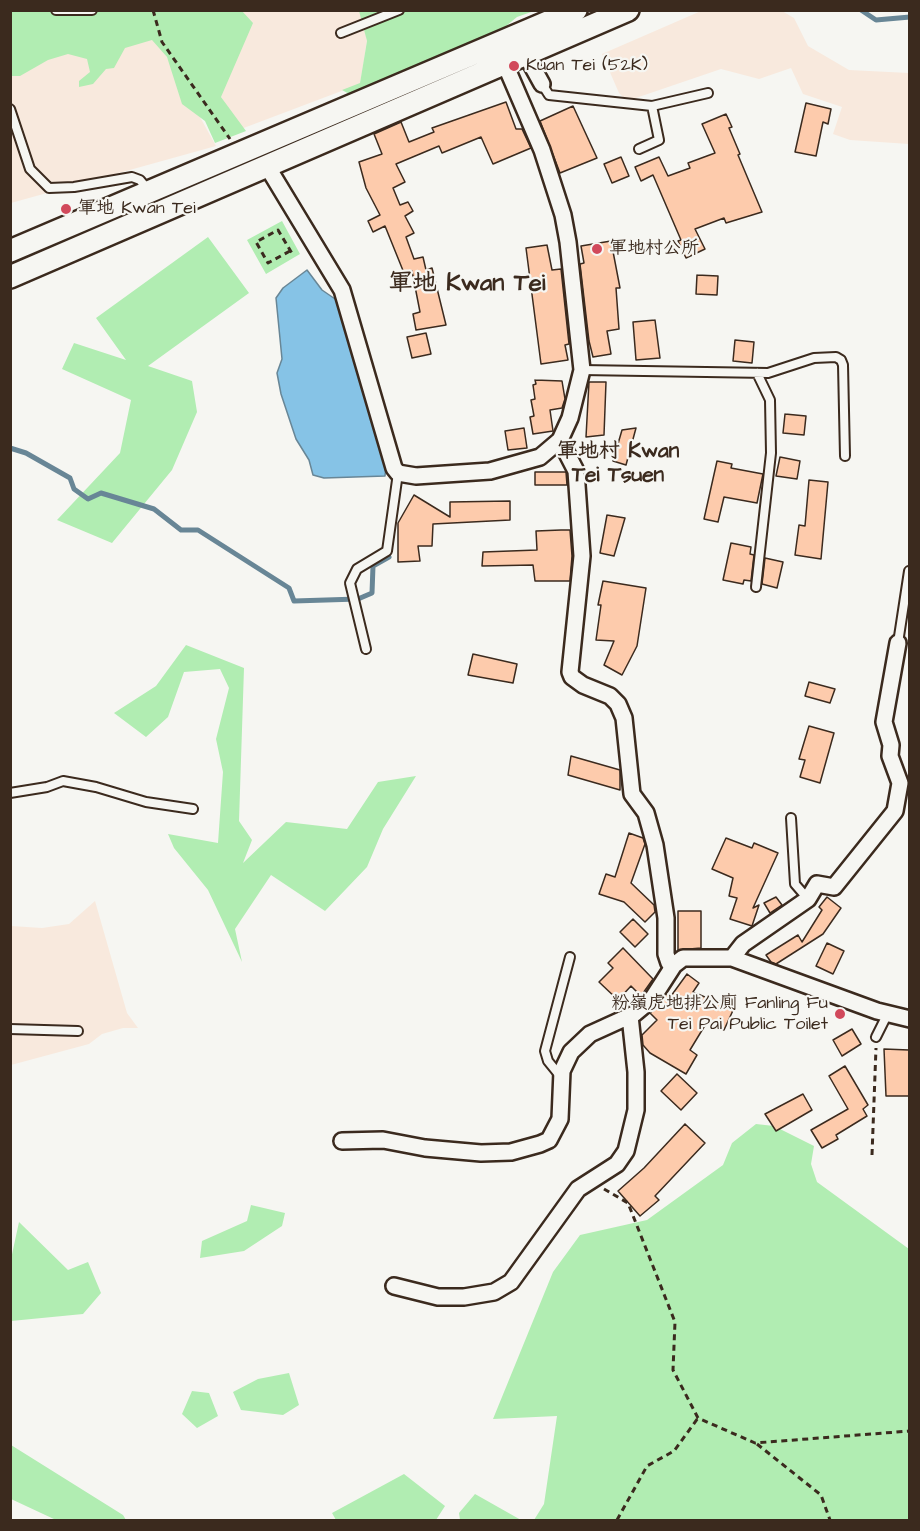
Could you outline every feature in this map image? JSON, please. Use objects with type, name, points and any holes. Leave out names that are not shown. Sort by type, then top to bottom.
[{"type":"main road","points":[[10,251],[576,10]]},
{"type":"main road","points":[[10,278],[628,10]]},
{"type":"street","points":[[526,55],[542,84]]},
{"type":"street","points":[[267,166],[342,290],[394,468],[398,473],[416,476],[490,471],[540,457],[560,440],[570,418],[582,370],[568,242],[562,215],[542,150],[505,64]]},
{"type":"street","points":[[560,440],[576,471],[582,556],[570,672],[572,677],[582,685],[610,696],[618,704],[624,718],[632,794],[646,813],[655,845],[666,918],[666,954],[669,963],[674,965]]},
{"type":"street","points":[[732,958],[743,944],[808,899],[817,884],[834,887],[895,811],[900,783],[890,756],[891,745],[884,722],[898,643]]},
{"type":"street","points":[[342,1141],[383,1140],[425,1148],[481,1153],[511,1152],[549,1140],[560,1119],[561,1078],[571,1052],[590,1034],[630,1016],[652,999],[674,965],[683,958],[732,958],[909,1019]]},
{"type":"street","points":[[394,1286],[438,1297],[464,1297],[494,1292],[511,1282],[578,1189],[589,1181],[603,1176],[617,1164],[626,1151],[636,1110],[636,1072],[630,1016]]},
{"type":"lane","points":[[56,10],[92,10]]},
{"type":"lane","points":[[341,33],[399,10]]},
{"type":"lane","points":[[542,84],[549,96],[652,106],[708,93]]},
{"type":"lane","points":[[639,149],[659,140],[652,106]]},
{"type":"lane","points":[[10,109],[30,169],[49,188],[74,187],[132,177],[140,180],[150,192]]},
{"type":"lane","points":[[582,370],[768,373],[814,358],[836,357],[841,360],[844,456]]},
{"type":"lane","points":[[756,587],[771,453],[770,400],[757,373]]},
{"type":"lane","points":[[366,649],[350,584],[357,569],[387,551],[398,473]]},
{"type":"lane","points":[[898,643],[909,571]]},
{"type":"lane","points":[[10,793],[47,787],[63,781],[105,789],[146,802],[193,808]]},
{"type":"lane","points":[[791,818],[795,884],[808,899]]},
{"type":"lane","points":[[561,1078],[548,1060],[545,1051],[570,957]]},
{"type":"lane","points":[[876,1037],[888,1013]]},
{"type":"lane","points":[[10,1029],[78,1031]]},
{"type":"path","points":[[153,10],[162,42],[232,142]]},
{"type":"path","points":[[290,251],[268,263],[256,242],[278,230],[293,255]]},
{"type":"path","points":[[872,1155],[876,1037]]},
{"type":"path","points":[[589,1181],[628,1203],[675,1322],[673,1370],[698,1418],[755,1443],[822,1495],[830,1521]]},
{"type":"path","points":[[617,1521],[647,1466],[674,1451],[698,1418]]},
{"type":"path","points":[[755,1443],[909,1431]]},
{"type":"shaded area","points":[[244,11],[361,11],[367,41],[360,84],[241,129],[221,97],[237,14]]},
{"type":"shaded area","points":[[701,11],[782,11],[794,18],[808,46],[849,70],[909,73],[909,144],[850,140],[833,134],[842,107],[803,94],[791,68],[759,79],[721,69],[627,101],[619,93],[602,54]]},
{"type":"shaded area","points":[[153,32],[216,146],[11,203],[10,49]]},
{"type":"shaded area","points":[[95,901],[127,1013],[138,1028],[123,1028],[102,1034],[89,1044],[11,1065],[11,926],[42,928],[69,924]]},
{"type":"green space","points":[[10,11],[242,11],[253,23],[221,97],[246,131],[215,143],[205,121],[182,104],[167,57],[152,40],[125,48],[114,68],[106,69],[93,84],[79,87],[79,81],[90,72],[87,59],[68,54],[48,60],[20,76],[11,76]]},
{"type":"green space","points":[[359,11],[534,11],[517,17],[494,36],[353,96],[342,90],[360,83],[367,41]]},
{"type":"green space","points":[[282,221],[300,254],[266,274],[247,240]]},
{"type":"green space","points":[[208,237],[249,293],[148,366],[192,381],[197,412],[172,470],[112,543],[57,520],[120,453],[131,400],[62,369],[74,343],[126,360],[96,318]]},
{"type":"green space","points":[[186,645],[244,668],[239,821],[252,840],[243,863],[286,822],[347,829],[378,782],[416,776],[383,829],[367,867],[325,911],[271,875],[235,929],[242,962],[208,890],[174,848],[168,834],[218,843],[223,772],[216,739],[229,688],[220,669],[184,672],[168,717],[146,737],[114,713],[156,686]]},
{"type":"green space","points":[[756,1124],[774,1126],[814,1146],[811,1164],[817,1182],[909,1249],[909,1520],[534,1520],[544,1504],[557,1416],[493,1419],[553,1272],[580,1235],[647,1220],[723,1165],[732,1143]]},
{"type":"green space","points":[[251,1205],[285,1213],[282,1226],[244,1251],[200,1258],[202,1241],[247,1221]]},
{"type":"green space","points":[[19,1222],[68,1270],[88,1262],[101,1293],[83,1314],[11,1321],[11,1259]]},
{"type":"green space","points":[[289,1373],[299,1405],[283,1415],[241,1410],[233,1392],[258,1379]]},
{"type":"green space","points":[[192,1391],[209,1393],[218,1416],[197,1428],[182,1414]]},
{"type":"green space","points":[[11,1445],[123,1515],[126,1520],[56,1520],[11,1499]]},
{"type":"green space","points":[[404,1474],[445,1506],[436,1520],[336,1520],[332,1513]]},
{"type":"green space","points":[[475,1494],[521,1520],[460,1520],[459,1513]]},
{"type":"water","points":[[307,270],[322,290],[338,301],[386,465],[385,476],[324,478],[313,475],[309,460],[296,439],[281,394],[277,373],[282,359],[276,298],[283,288]]},
{"type":"building","points":[[506,102],[516,129],[522,129],[531,148],[493,164],[481,137],[442,153],[439,146],[396,164],[405,182],[393,188],[400,205],[408,202],[413,211],[405,216],[414,233],[406,237],[414,259],[423,257],[426,270],[432,268],[446,325],[416,330],[413,314],[420,312],[412,271],[404,273],[385,226],[373,232],[368,221],[380,215],[366,188],[359,162],[382,154],[374,134],[401,122],[409,142],[434,132],[432,128]]},
{"type":"building","points":[[806,103],[831,109],[828,124],[823,122],[816,156],[795,152]]},
{"type":"building","points":[[573,106],[597,158],[560,173],[540,121]]},
{"type":"building","points":[[726,114],[740,154],[738,155],[762,212],[726,223],[724,218],[695,229],[705,249],[686,258],[678,241],[681,240],[653,175],[641,181],[635,167],[659,157],[668,176],[690,168],[688,163],[715,153],[702,124]]},
{"type":"building","points":[[621,157],[629,176],[612,183],[604,164]]},
{"type":"building","points":[[611,241],[620,288],[616,288],[619,329],[607,331],[611,354],[593,357],[580,264],[584,263],[581,246]]},
{"type":"building","points":[[547,245],[552,270],[561,269],[569,344],[565,345],[568,360],[541,364],[526,248]]},
{"type":"building","points":[[697,275],[718,276],[717,295],[696,294]]},
{"type":"building","points":[[655,320],[660,358],[636,360],[633,322]]},
{"type":"building","points":[[426,333],[431,354],[412,358],[407,337]]},
{"type":"building","points":[[735,340],[754,342],[752,363],[733,361]]},
{"type":"building","points":[[535,380],[562,381],[565,399],[562,408],[550,410],[553,431],[533,434],[530,417],[534,416],[531,400],[535,399],[533,385],[536,384]]},
{"type":"building","points":[[589,382],[606,382],[604,435],[586,437]]},
{"type":"building","points":[[785,414],[806,416],[804,435],[783,433]]},
{"type":"building","points":[[524,428],[527,448],[508,450],[505,431]]},
{"type":"building","points":[[636,428],[626,465],[613,461],[622,430]]},
{"type":"building","points":[[780,457],[800,461],[797,479],[776,476]]},
{"type":"building","points":[[717,461],[732,464],[731,468],[763,474],[757,503],[724,497],[718,522],[704,519]]},
{"type":"building","points":[[535,472],[566,472],[567,485],[535,485]]},
{"type":"building","points":[[809,480],[828,482],[821,559],[795,555],[799,525],[805,526]]},
{"type":"building","points":[[414,495],[450,517],[450,502],[510,501],[510,520],[433,524],[432,546],[418,546],[420,561],[398,562],[398,523]]},
{"type":"building","points":[[607,515],[625,518],[614,556],[600,553]]},
{"type":"building","points":[[570,530],[572,556],[570,581],[535,581],[533,565],[482,566],[483,552],[537,550],[536,531]]},
{"type":"building","points":[[731,543],[751,547],[750,554],[754,555],[751,581],[744,580],[743,584],[723,580]]},
{"type":"building","points":[[765,558],[783,562],[777,588],[762,584]]},
{"type":"building","points":[[603,581],[646,588],[637,646],[622,675],[604,665],[614,641],[596,640],[601,605],[598,605]]},
{"type":"building","points":[[473,654],[517,664],[513,683],[468,675]]},
{"type":"building","points":[[809,682],[835,689],[830,703],[805,696]]},
{"type":"building","points":[[809,726],[834,733],[820,783],[800,777],[805,760],[799,759]]},
{"type":"building","points":[[571,756],[620,770],[620,790],[568,775]]},
{"type":"building","points":[[629,833],[643,838],[645,844],[631,883],[654,905],[655,912],[645,922],[624,902],[599,894],[606,874],[615,877]]},
{"type":"building","points":[[726,838],[752,848],[754,843],[778,853],[753,908],[759,905],[752,926],[730,919],[737,898],[729,896],[733,878],[712,869]]},
{"type":"building","points":[[776,897],[782,905],[770,913],[764,903]]},
{"type":"building","points":[[827,897],[841,908],[823,934],[776,964],[771,962],[766,955],[798,935],[802,942],[822,910],[819,907]]},
{"type":"building","points":[[678,911],[701,911],[701,948],[678,950]]},
{"type":"building","points":[[633,919],[648,934],[635,947],[620,932]]},
{"type":"building","points":[[827,943],[844,951],[833,974],[816,966]]},
{"type":"building","points":[[623,948],[653,979],[641,996],[631,986],[618,1000],[599,982],[613,968],[608,963]]},
{"type":"building","points":[[687,974],[699,983],[693,992],[719,1003],[721,1000],[735,1006],[724,1030],[707,1022],[690,1050],[697,1055],[686,1074],[650,1053],[643,1045],[642,1035],[657,1020],[650,1013],[667,993],[671,996]]},
{"type":"building","points":[[852,1029],[861,1044],[842,1056],[833,1040]]},
{"type":"building","points":[[884,1049],[909,1050],[909,1096],[886,1096]]},
{"type":"building","points":[[845,1066],[868,1105],[863,1109],[867,1116],[836,1135],[838,1139],[822,1148],[811,1130],[848,1109],[829,1076]]},
{"type":"building","points":[[677,1074],[697,1093],[681,1110],[661,1091]]},
{"type":"building","points":[[803,1094],[812,1110],[776,1131],[765,1114]]},
{"type":"building","points":[[685,1124],[705,1143],[655,1196],[659,1200],[640,1216],[618,1191],[644,1168]]},
{"type":"waterway","points":[[861,10],[876,20],[910,17]]},
{"type":"waterway","points":[[10,448],[26,453],[70,478],[74,489],[88,499],[101,493],[154,509],[181,530],[198,530],[289,588],[294,601],[358,599],[372,593],[373,566],[389,557]]},
{"type":"place","name":"Kuan Tei (52K)","points":[[514,66]]},
{"type":"place","name":"軍地 Kwan Tei","points":[[66,209]]},
{"type":"place","name":"軍地村公所","points":[[597,249]]},
{"type":"place","name":"粉嶺虎地排公廁 Fanling Fu Tei Pai Public Toilet","points":[[840,1014]]},
{"type":"district","name":"軍地 Kwan Tei","points":[[467,285]]},
{"type":"district","name":"軍地村 Kwan Tei Tsuen","points":[[618,465]]}]
